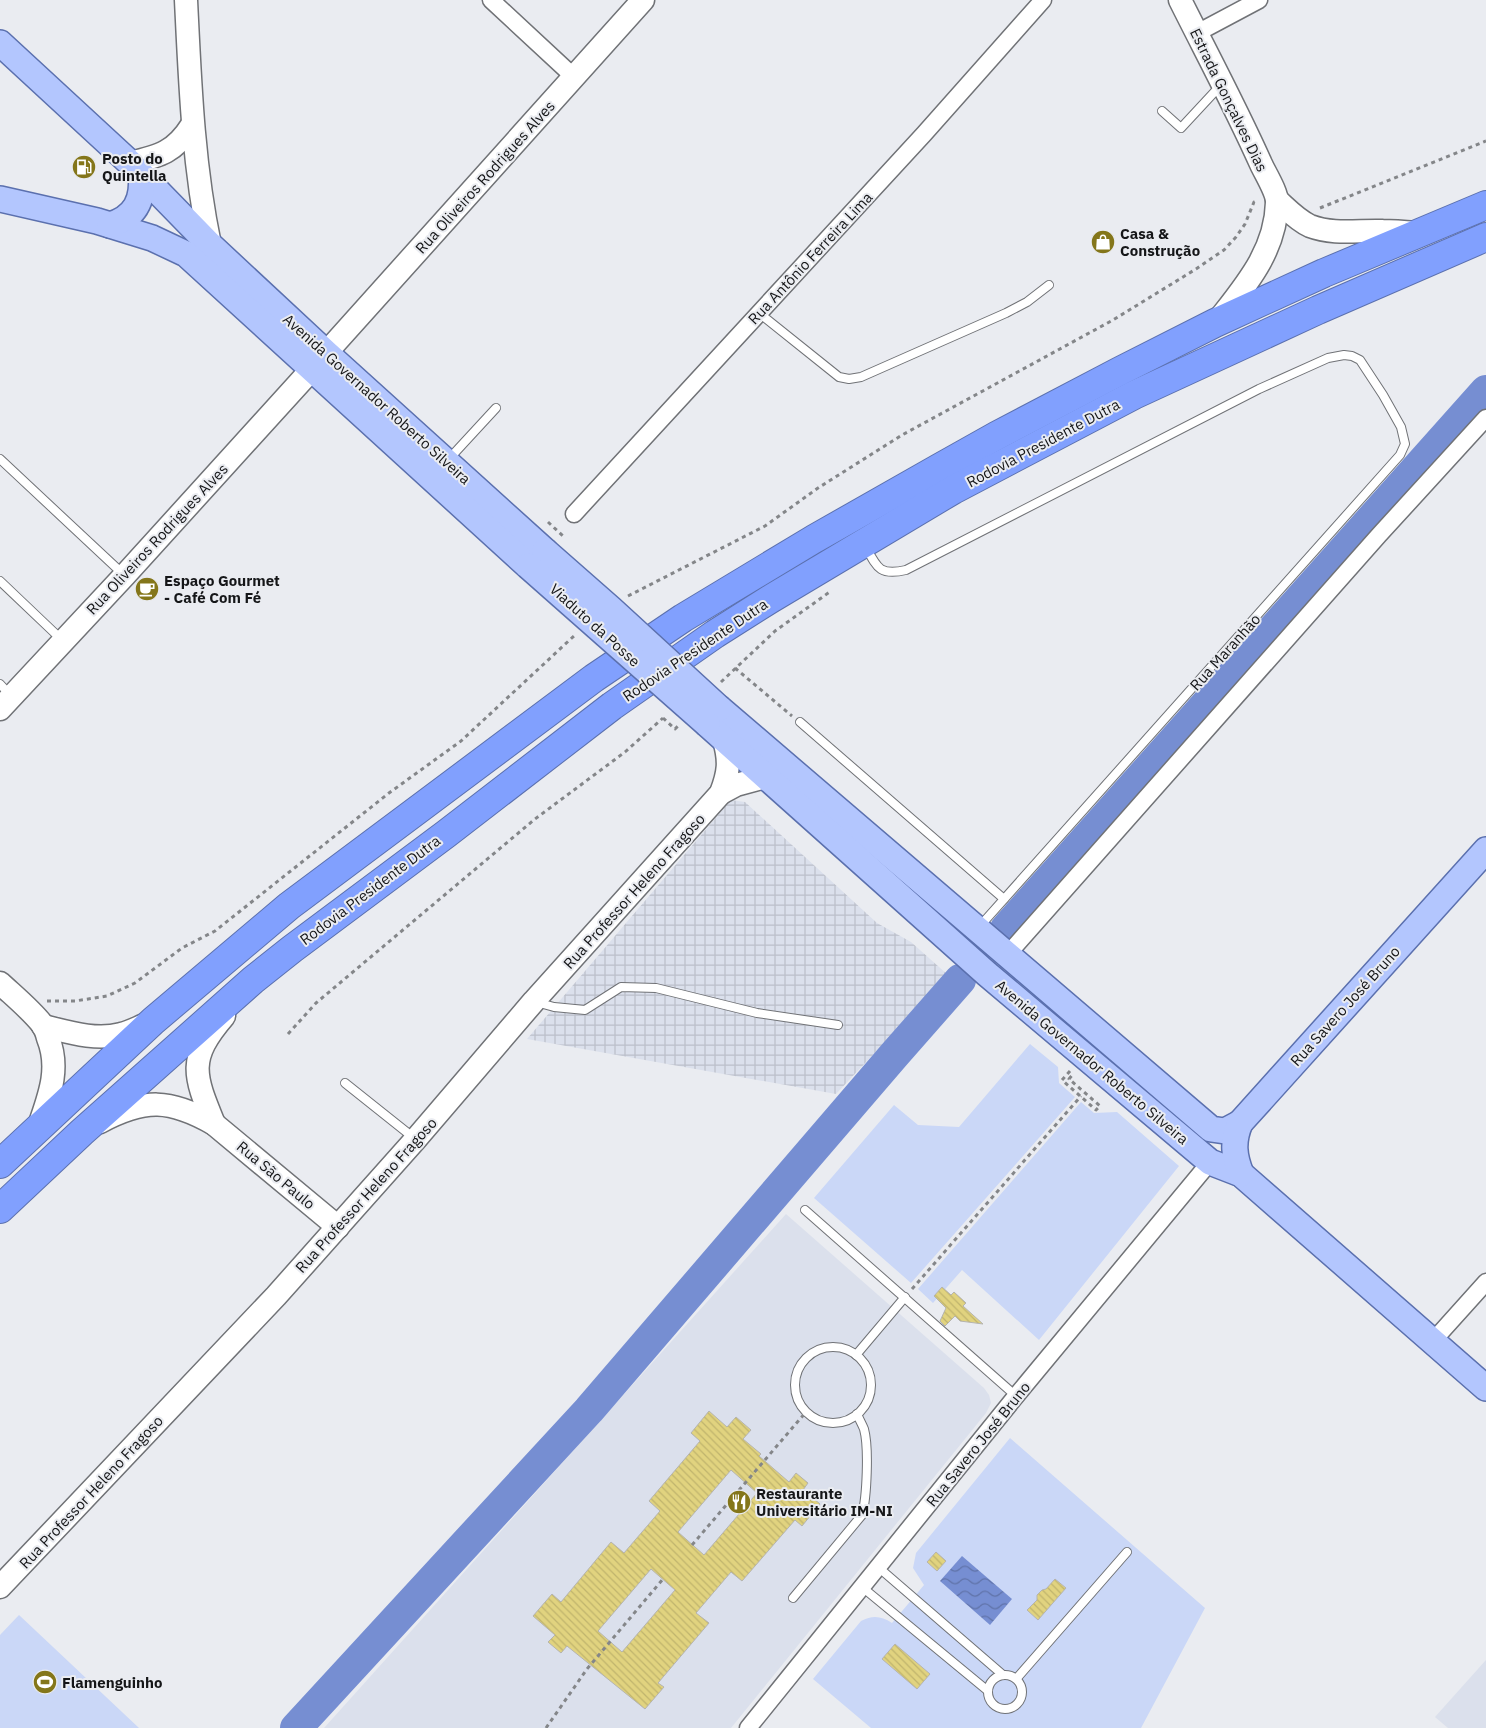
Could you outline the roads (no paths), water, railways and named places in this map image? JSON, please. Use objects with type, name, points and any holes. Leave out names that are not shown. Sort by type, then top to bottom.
[{"type":"highway","name":"Rodovia Presidente Dutra","points":[[0,1164],[153,1021],[289,906],[594,678],[683,618],[814,539],[996,436],[1215,323],[1324,273],[1486,205]]},
{"type":"highway","name":"Rodovia Presidente Dutra","points":[[0,1209],[82,1132],[253,980],[612,706],[715,634],[953,490],[1148,388],[1327,306],[1486,237]]},
{"type":"main road","points":[[186,0],[192,125],[184,224],[178,249],[203,253]]},
{"type":"main road","name":"Rua Oliveiros Rodrigues Alves","points":[[4,696],[63,640],[125,575],[643,0]]},
{"type":"main road","name":"Estrada Gonçalves Dias","points":[[1180,0],[1275,196],[1296,217],[1310,226],[1328,231],[1418,233]]},
{"type":"main road","points":[[0,43],[135,169],[184,224],[203,253]]},
{"type":"main road","points":[[135,169],[176,146],[184,138],[192,125]]},
{"type":"main road","points":[[110,225],[122,221],[135,208],[140,197],[142,185],[135,169]]},
{"type":"main road","points":[[1215,323],[1245,286],[1263,258],[1273,233],[1275,196]]},
{"type":"main road","points":[[0,199],[110,225],[184,224]]},
{"type":"main road","name":"Avenida Governador Roberto Silveira","points":[[203,253],[537,559]]},
{"type":"main road","name":"Avenida Governador Roberto Silveira","points":[[319,361],[446,461],[537,559]]},
{"type":"main road","name":"Viaduto da Posse","points":[[537,559],[611,609],[717,724]]},
{"type":"main road","name":"Avenida Governador Roberto Silveira","points":[[717,724],[977,929],[1211,1129],[1225,1131],[1240,1123]]},
{"type":"main road","name":"Avenida Governador Roberto Silveira","points":[[717,724],[765,777],[987,974],[1210,1162],[1241,1174],[1486,1388]]},
{"type":"main road","name":"Rua Professor Heleno Fragoso","points":[[717,724],[729,757],[727,778],[722,793]]},
{"type":"main road","name":"Rua Professor Heleno Fragoso","points":[[0,1587],[276,1296],[415,1140],[534,1001],[722,793],[736,785],[765,777]]},
{"type":"main road","name":"Rua Savero José Bruno","points":[[1241,1174],[1234,1148],[1240,1123],[1486,850]]},
{"type":"main road","name":"Rua São Paulo","points":[[214,1124],[197,1076],[198,1058],[209,1033],[253,980]]},
{"type":"main road","points":[[0,983],[43,1026],[53,1050],[54,1069],[51,1088],[38,1129]]},
{"type":"main road","points":[[43,1026],[80,1035],[106,1036],[121,1034],[153,1021]]},
{"type":"main road","name":"Rua São Paulo","points":[[82,1132],[120,1112],[139,1106],[152,1104],[176,1107],[195,1113],[214,1124],[338,1227]]},
{"type":"street","points":[[491,0],[574,77]]},
{"type":"street","name":"Rua Antônio Ferreira Lima","points":[[574,514],[924,134],[1043,0]]},
{"type":"street","points":[[1197,33],[1259,0]]},
{"type":"street","points":[[1006,954],[1379,535],[1486,418]]},
{"type":"street","name":"Rua Savero José Bruno","points":[[748,1728],[1016,1396],[1210,1162]]},
{"type":"street","points":[[1433,1341],[1486,1282]]},
{"type":"lane","points":[[1162,112],[1181,128],[1222,84]]},
{"type":"lane","points":[[759,313],[840,377],[850,379],[861,377],[1006,313],[1027,302],[1049,285]]},
{"type":"lane","name":"Rua Maranhão","points":[[864,543],[875,564],[884,572],[894,573],[906,570],[1259,389],[1328,358],[1344,355],[1360,360],[1383,395],[1401,427],[1405,439],[1403,451],[977,929]]},
{"type":"lane","points":[[446,461],[496,408]]},
{"type":"lane","points":[[0,460],[125,575]]},
{"type":"lane","points":[[0,581],[63,640]]},
{"type":"lane","points":[[800,722],[1004,899]]},
{"type":"lane","points":[[534,1001],[554,1007],[585,1010],[621,987],[656,988],[757,1014],[838,1025]]},
{"type":"lane","points":[[345,1083],[415,1140]]},
{"type":"lane","points":[[805,1210],[1016,1396]]},
{"type":"lane","points":[[856,1355],[905,1297]]},
{"type":"lane","points":[[826,1347],[839,1347],[856,1355],[868,1369],[871,1381],[865,1405],[857,1414],[846,1421],[833,1423],[821,1422],[806,1412],[801,1407],[796,1395],[794,1382],[804,1360],[814,1352],[826,1347]]},
{"type":"lane","points":[[793,1598],[862,1515],[865,1501],[866,1448],[864,1429],[857,1414]]},
{"type":"lane","points":[[1017,1678],[1127,1552]]},
{"type":"lane","points":[[862,1587],[988,1691],[994,1705],[1002,1709],[1011,1708],[1018,1703],[1023,1695],[1022,1686],[1017,1678],[1003,1674],[878,1567]]},
{"type":"lane","points":[[988,1691],[994,1678],[1003,1674]]},
{"type":"water","points":[[962,1556],[1012,1599],[990,1625],[940,1581]]},
{"type":"waterway","points":[[1006,929],[1486,391]]},
{"type":"waterway","points":[[296,1728],[589,1410],[960,980]]},
{"type":"place","name":"Posto do Quintella","points":[[84,167]]},
{"type":"place","name":"Casa & Construção","points":[[1103,242]]},
{"type":"place","name":"Espaço Gourmet - Café Com Fé","points":[[147,589]]},
{"type":"place","name":"Restaurante Universitário IM-NI","points":[[739,1502]]},
{"type":"place","name":"Flamenguinho","points":[[45,1682]]}]
